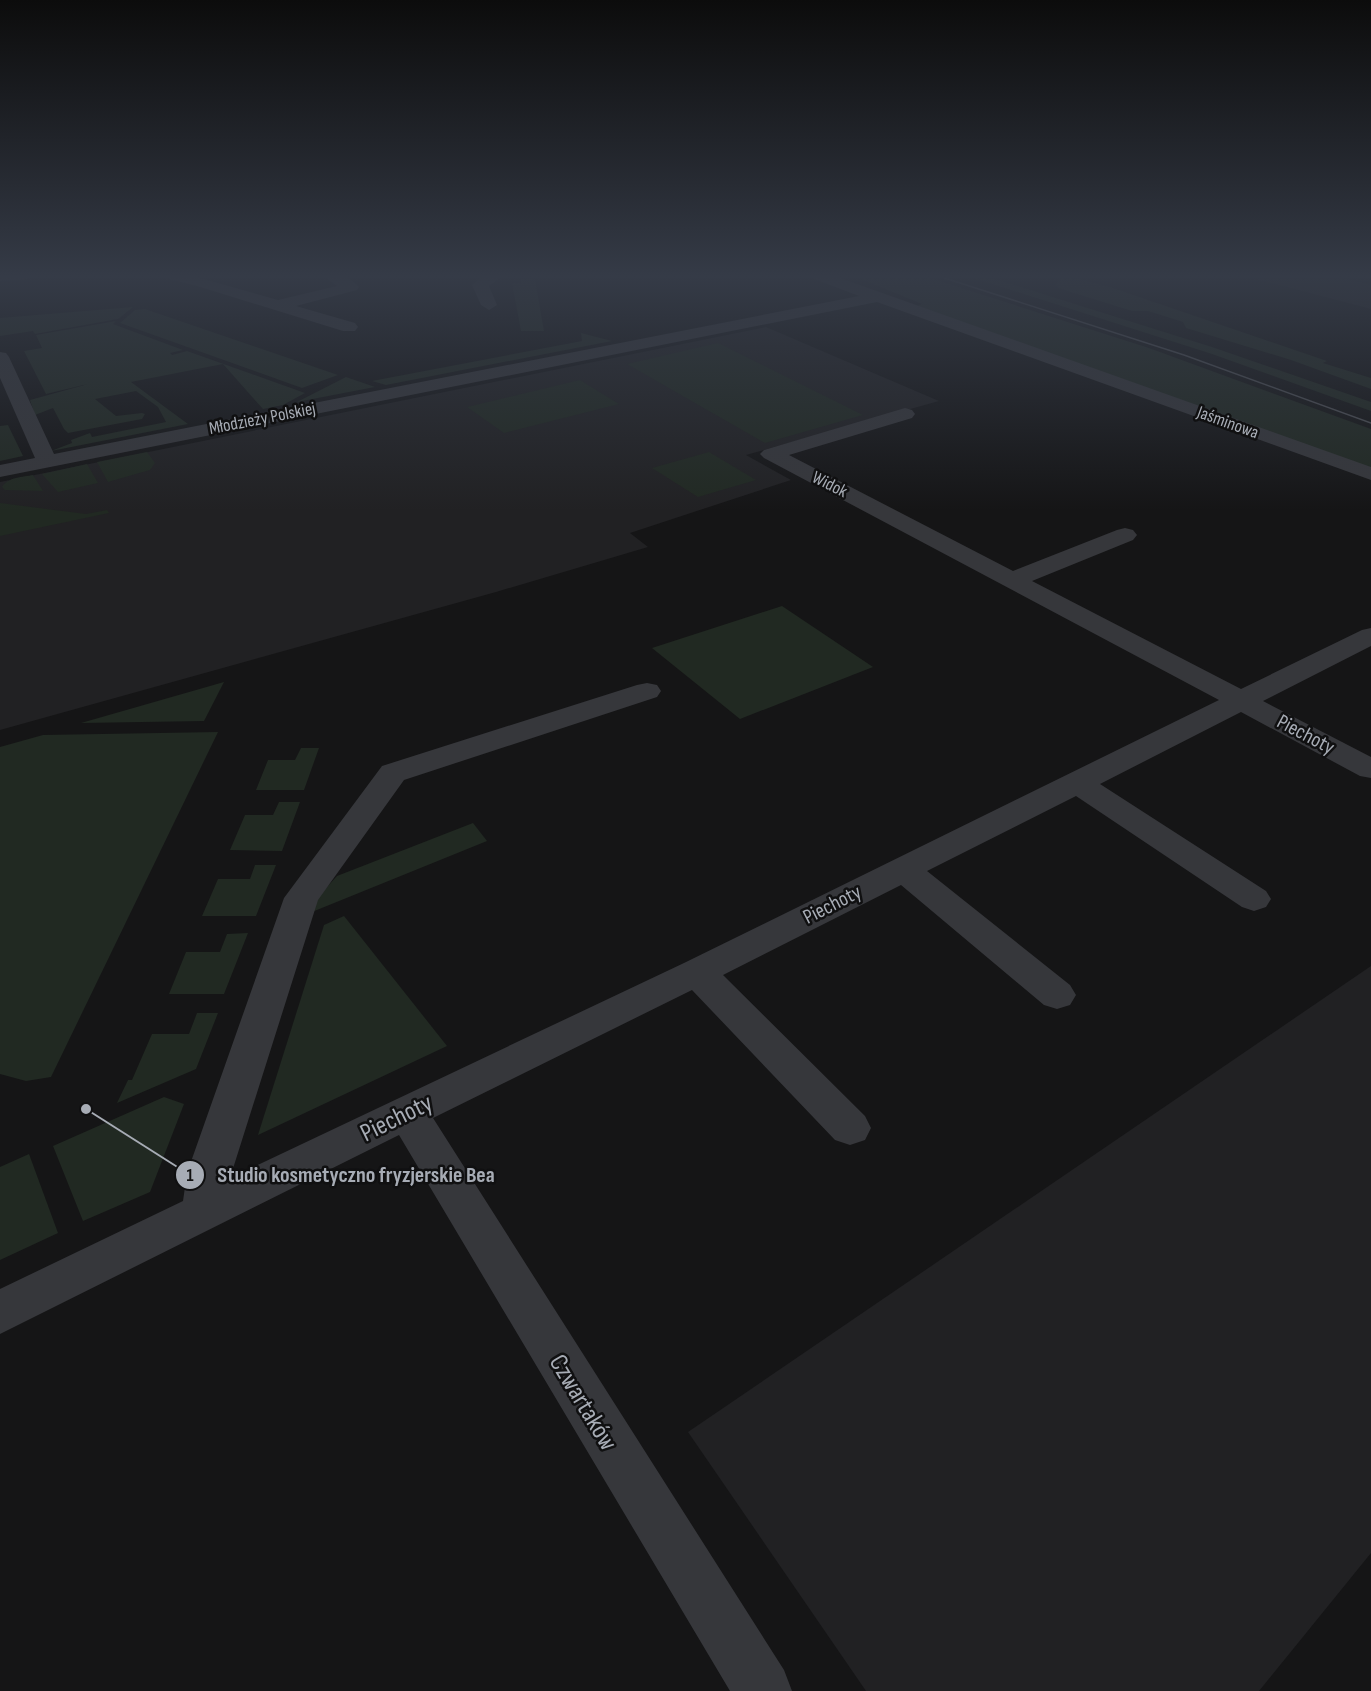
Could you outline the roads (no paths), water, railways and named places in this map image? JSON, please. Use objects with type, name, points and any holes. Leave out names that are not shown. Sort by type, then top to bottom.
[{"type":"street","name":"Młodzieży Polskiej","points":[[0,471],[594,353]]},
{"type":"street","name":"Jaśminowa","points":[[1033,353],[1371,474]]},
{"type":"street","points":[[0,357],[47,461]]},
{"type":"street","name":"Widok","points":[[905,414],[771,454],[1242,700]]},
{"type":"street","points":[[1011,581],[1125,535]]},
{"type":"street","name":"Piechoty","points":[[0,1312],[697,972],[1371,636]]},
{"type":"street","points":[[204,1211],[209,1173],[301,898],[393,773],[646,691]]},
{"type":"street","name":"Piechoty","points":[[1242,700],[1371,769]]},
{"type":"street","points":[[1076,782],[1254,899]]},
{"type":"street","points":[[903,869],[1056,995]]},
{"type":"street","points":[[697,972],[850,1128]]},
{"type":"street","name":"Czwartaków","points":[[407,1112],[763,1691]]},
{"type":"tram line","points":[[1178,353],[1371,423]]},
{"type":"place","name":"Studio kosmetyczno fryzjerskie Bea","points":[[86,1109]]}]
